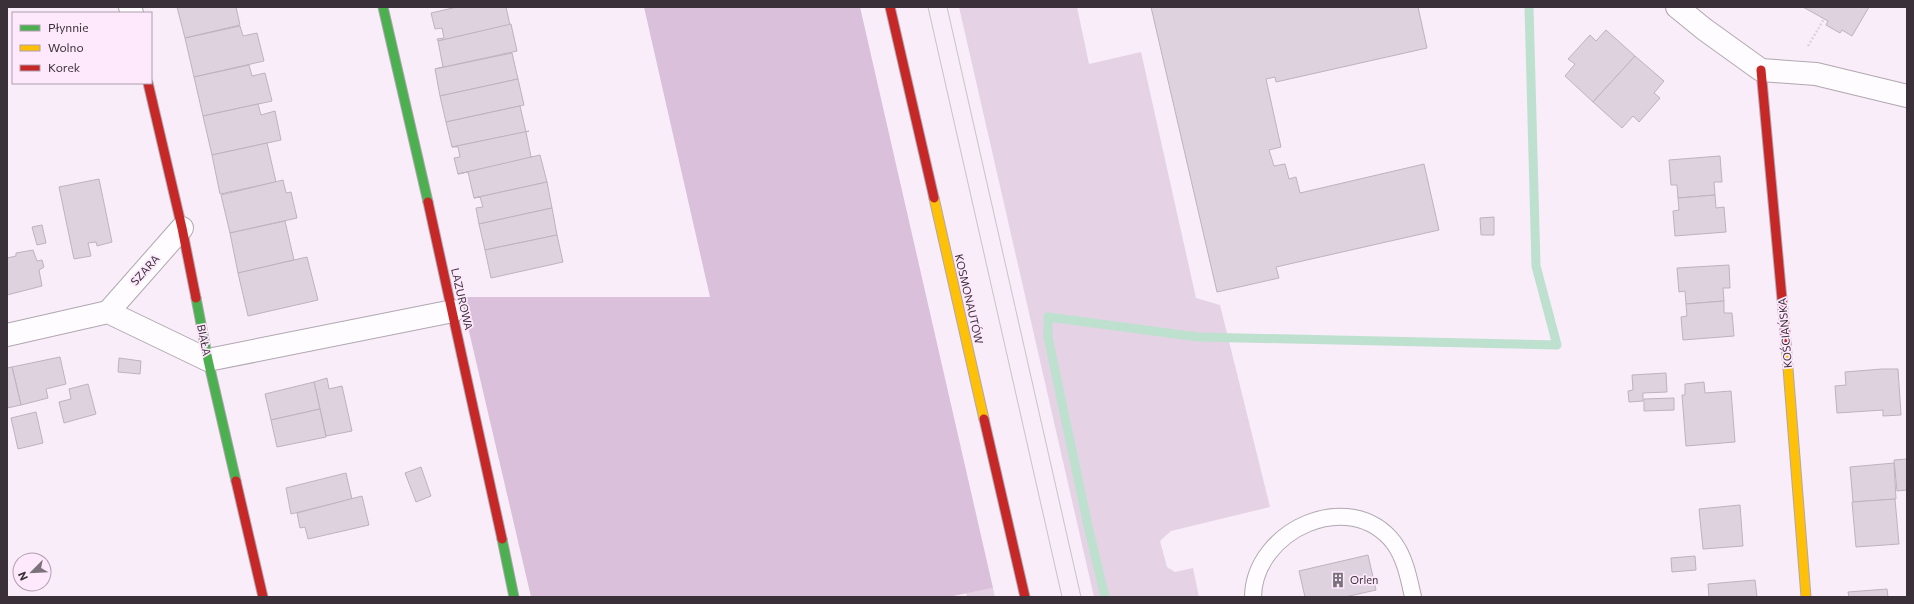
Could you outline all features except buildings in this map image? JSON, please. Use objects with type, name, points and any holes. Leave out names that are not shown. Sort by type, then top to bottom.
[{"type":"street","name":"LAZUROWA","points":[[383,7],[453,311],[514,597]]},
{"type":"street","name":"KOSMONAUTÓW","points":[[890,7],[1025,597]]},
{"type":"street","points":[[1677,7],[1704,29],[1761,70],[1816,74],[1907,96]]},
{"type":"street","name":"KOŚCIAŃSKA","points":[[1761,70],[1788,368],[1806,597]]},
{"type":"street","name":"BIAŁA","points":[[148,84],[182,228],[208,360],[263,597]]},
{"type":"street","name":"SZARA","points":[[108,312],[182,228]]},
{"type":"street","points":[[7,335],[108,312],[208,360],[453,311]]},
{"type":"lane","points":[[1254,597],[1256,578],[1262,564],[1270,551],[1282,539],[1295,529],[1311,522],[1327,518],[1345,517],[1371,525],[1384,533],[1394,543],[1401,556],[1413,597]]},
{"type":"path","points":[[1807,47],[1824,19]]},
{"type":"shaded area","points":[[644,7],[860,7],[993,588],[948,597],[531,597],[461,297],[710,297]]},
{"type":"shaded area","points":[[959,7],[1077,7],[1089,64],[1141,52],[1196,298],[1220,305],[1270,507],[1171,531],[1160,541],[1167,567],[1175,572],[1193,568],[1199,597],[1094,597]]},
{"type":"shaded area","points":[[993,588],[995,597],[967,597],[966,593]]},
{"type":"waterway","points":[[1105,597],[1088,526],[1048,337],[1048,317],[1198,337],[1557,345],[1536,266],[1529,7]]},
{"type":"tram line","points":[[928,7],[1062,597]]},
{"type":"tram line","points":[[947,7],[1081,597]]},
{"type":"traffic: fast","points":[[383,7],[428,202]]},
{"type":"traffic: fast","points":[[196,298],[208,360],[236,481]]},
{"type":"traffic: fast","points":[[502,539],[514,597]]},
{"type":"traffic: slow","points":[[934,198],[984,419]]},
{"type":"traffic: slow","points":[[1786,343],[1806,597]]},
{"type":"traffic: jam","points":[[890,7],[934,198]]},
{"type":"traffic: jam","points":[[1761,70],[1786,343]]},
{"type":"traffic: jam","points":[[148,84],[182,228],[196,298]]},
{"type":"traffic: jam","points":[[428,202],[502,539]]},
{"type":"traffic: jam","points":[[984,419],[1025,597]]},
{"type":"traffic: jam","points":[[236,481],[263,597]]},
{"type":"place","name":"Orlen","points":[[1338,580]]}]
